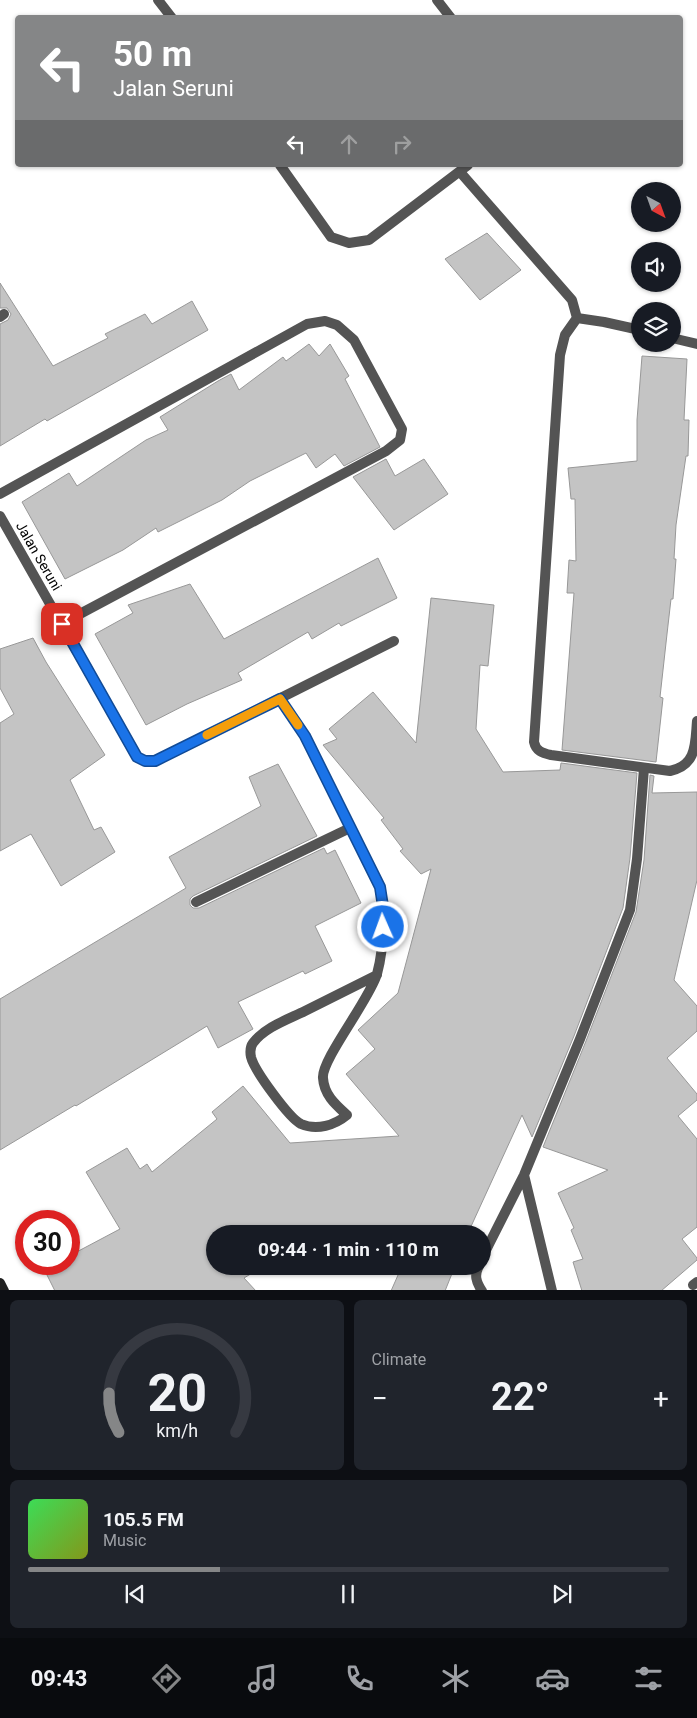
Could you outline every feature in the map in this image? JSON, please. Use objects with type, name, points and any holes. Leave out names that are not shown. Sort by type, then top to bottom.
[{"type":"street","points":[[158,0],[170,15]]},
{"type":"street","points":[[437,0],[449,15]]},
{"type":"street","points":[[281,167],[331,237],[349,243],[369,240],[464,168],[572,300],[577,318]]},
{"type":"street","points":[[577,318],[631,328]]},
{"type":"street","points":[[577,318],[565,335],[560,355],[534,742],[536,749],[551,755],[644,768],[676,770],[689,762],[695,750],[697,721]]},
{"type":"street","points":[[0,494],[306,324],[316,322],[325,321],[336,325],[354,340],[402,429],[400,440],[386,451],[62,624]]},
{"type":"street","points":[[681,340],[697,344]]},
{"type":"street","name":"Jalan Seruni","points":[[0,516],[137,757],[145,761],[155,761],[394,641]]},
{"type":"street","points":[[280,699],[305,736],[380,887],[384,913],[383,942],[377,975],[356,1016],[331,1056],[322,1077],[326,1093],[335,1105],[348,1115],[338,1122],[327,1126],[300,1123],[281,1103],[256,1068],[251,1058],[250,1048],[254,1042],[273,1027],[377,975]]},
{"type":"street","points":[[491,1240],[524,1175],[630,910],[637,859],[644,768]]},
{"type":"street","points":[[196,902],[350,828]]},
{"type":"street","points":[[524,1175],[552,1290]]},
{"type":"street","points":[[476,1275],[482,1290]]},
{"type":"street","points":[[0,1284],[4,1290]]},
{"type":"building","points":[[487,233],[521,270],[480,300],[445,259]]},
{"type":"building","points":[[0,283],[53,366],[108,338],[105,334],[145,314],[152,324],[192,301],[208,330],[47,421],[45,419],[0,446],[0,324],[8,320],[11,314],[7,308],[0,308]]},
{"type":"building","points":[[309,344],[319,356],[330,344],[349,376],[345,379],[380,447],[344,466],[335,454],[316,468],[306,453],[250,481],[222,500],[158,532],[156,528],[123,550],[65,579],[22,502],[69,473],[77,486],[146,440],[168,430],[160,417],[218,381],[231,374],[239,390],[283,357],[286,361]]},
{"type":"building","points":[[642,356],[687,359],[684,420],[689,420],[688,456],[686,456],[676,525],[673,599],[671,599],[660,697],[663,698],[656,762],[562,750],[574,593],[567,593],[569,560],[576,561],[575,499],[571,499],[568,468],[637,461],[637,420]]},
{"type":"building","points":[[386,459],[395,476],[424,459],[448,494],[394,530],[353,477]]},
{"type":"building","points":[[378,558],[397,598],[341,626],[339,623],[312,639],[308,632],[238,673],[242,680],[187,704],[146,725],[95,634],[133,613],[128,605],[190,584],[224,639]]},
{"type":"building","points":[[431,598],[494,605],[488,666],[480,665],[476,729],[503,772],[560,770],[561,763],[637,773],[630,858],[623,908],[574,1036],[532,1137],[522,1115],[472,1225],[206,1225],[206,1275],[249,1275],[244,1278],[255,1290],[54,1290],[47,1275],[80,1275],[80,1250],[120,1229],[86,1172],[127,1148],[140,1169],[147,1164],[152,1172],[217,1119],[212,1112],[243,1086],[290,1143],[399,1136],[346,1074],[375,1049],[358,1030],[398,993],[431,869],[421,874],[400,851],[403,849],[381,820],[384,818],[323,745],[337,739],[329,729],[373,692],[416,743]]},
{"type":"building","points":[[33,638],[46,662],[105,755],[70,780],[94,830],[101,827],[115,852],[61,886],[31,834],[0,851],[0,723],[14,714],[0,688],[0,649]]},
{"type":"building","points":[[278,764],[317,836],[193,896],[190,899],[190,905],[193,908],[199,908],[324,848],[327,854],[335,850],[361,903],[315,926],[332,961],[305,974],[303,971],[238,1002],[253,1029],[218,1048],[207,1026],[0,1150],[0,999],[186,888],[169,857],[261,806],[249,777]]},
{"type":"building","points":[[650,775],[654,776],[652,793],[697,792],[697,880],[674,980],[697,1006],[697,1031],[667,1058],[697,1094],[697,1100],[678,1116],[697,1139],[697,1227],[682,1239],[697,1260],[662,1290],[582,1290],[573,1262],[583,1259],[571,1230],[574,1228],[558,1193],[608,1170],[543,1147],[636,912],[644,860]]},
{"type":"building","points":[[398,1275],[451,1275],[445,1290],[391,1290]]},
{"type":"slow traffic","points":[[207,735],[280,699],[298,725]]},
{"type":"route","points":[[62,624],[137,757],[145,761],[155,761],[280,699],[305,736],[380,887],[384,913],[383,927]]}]
